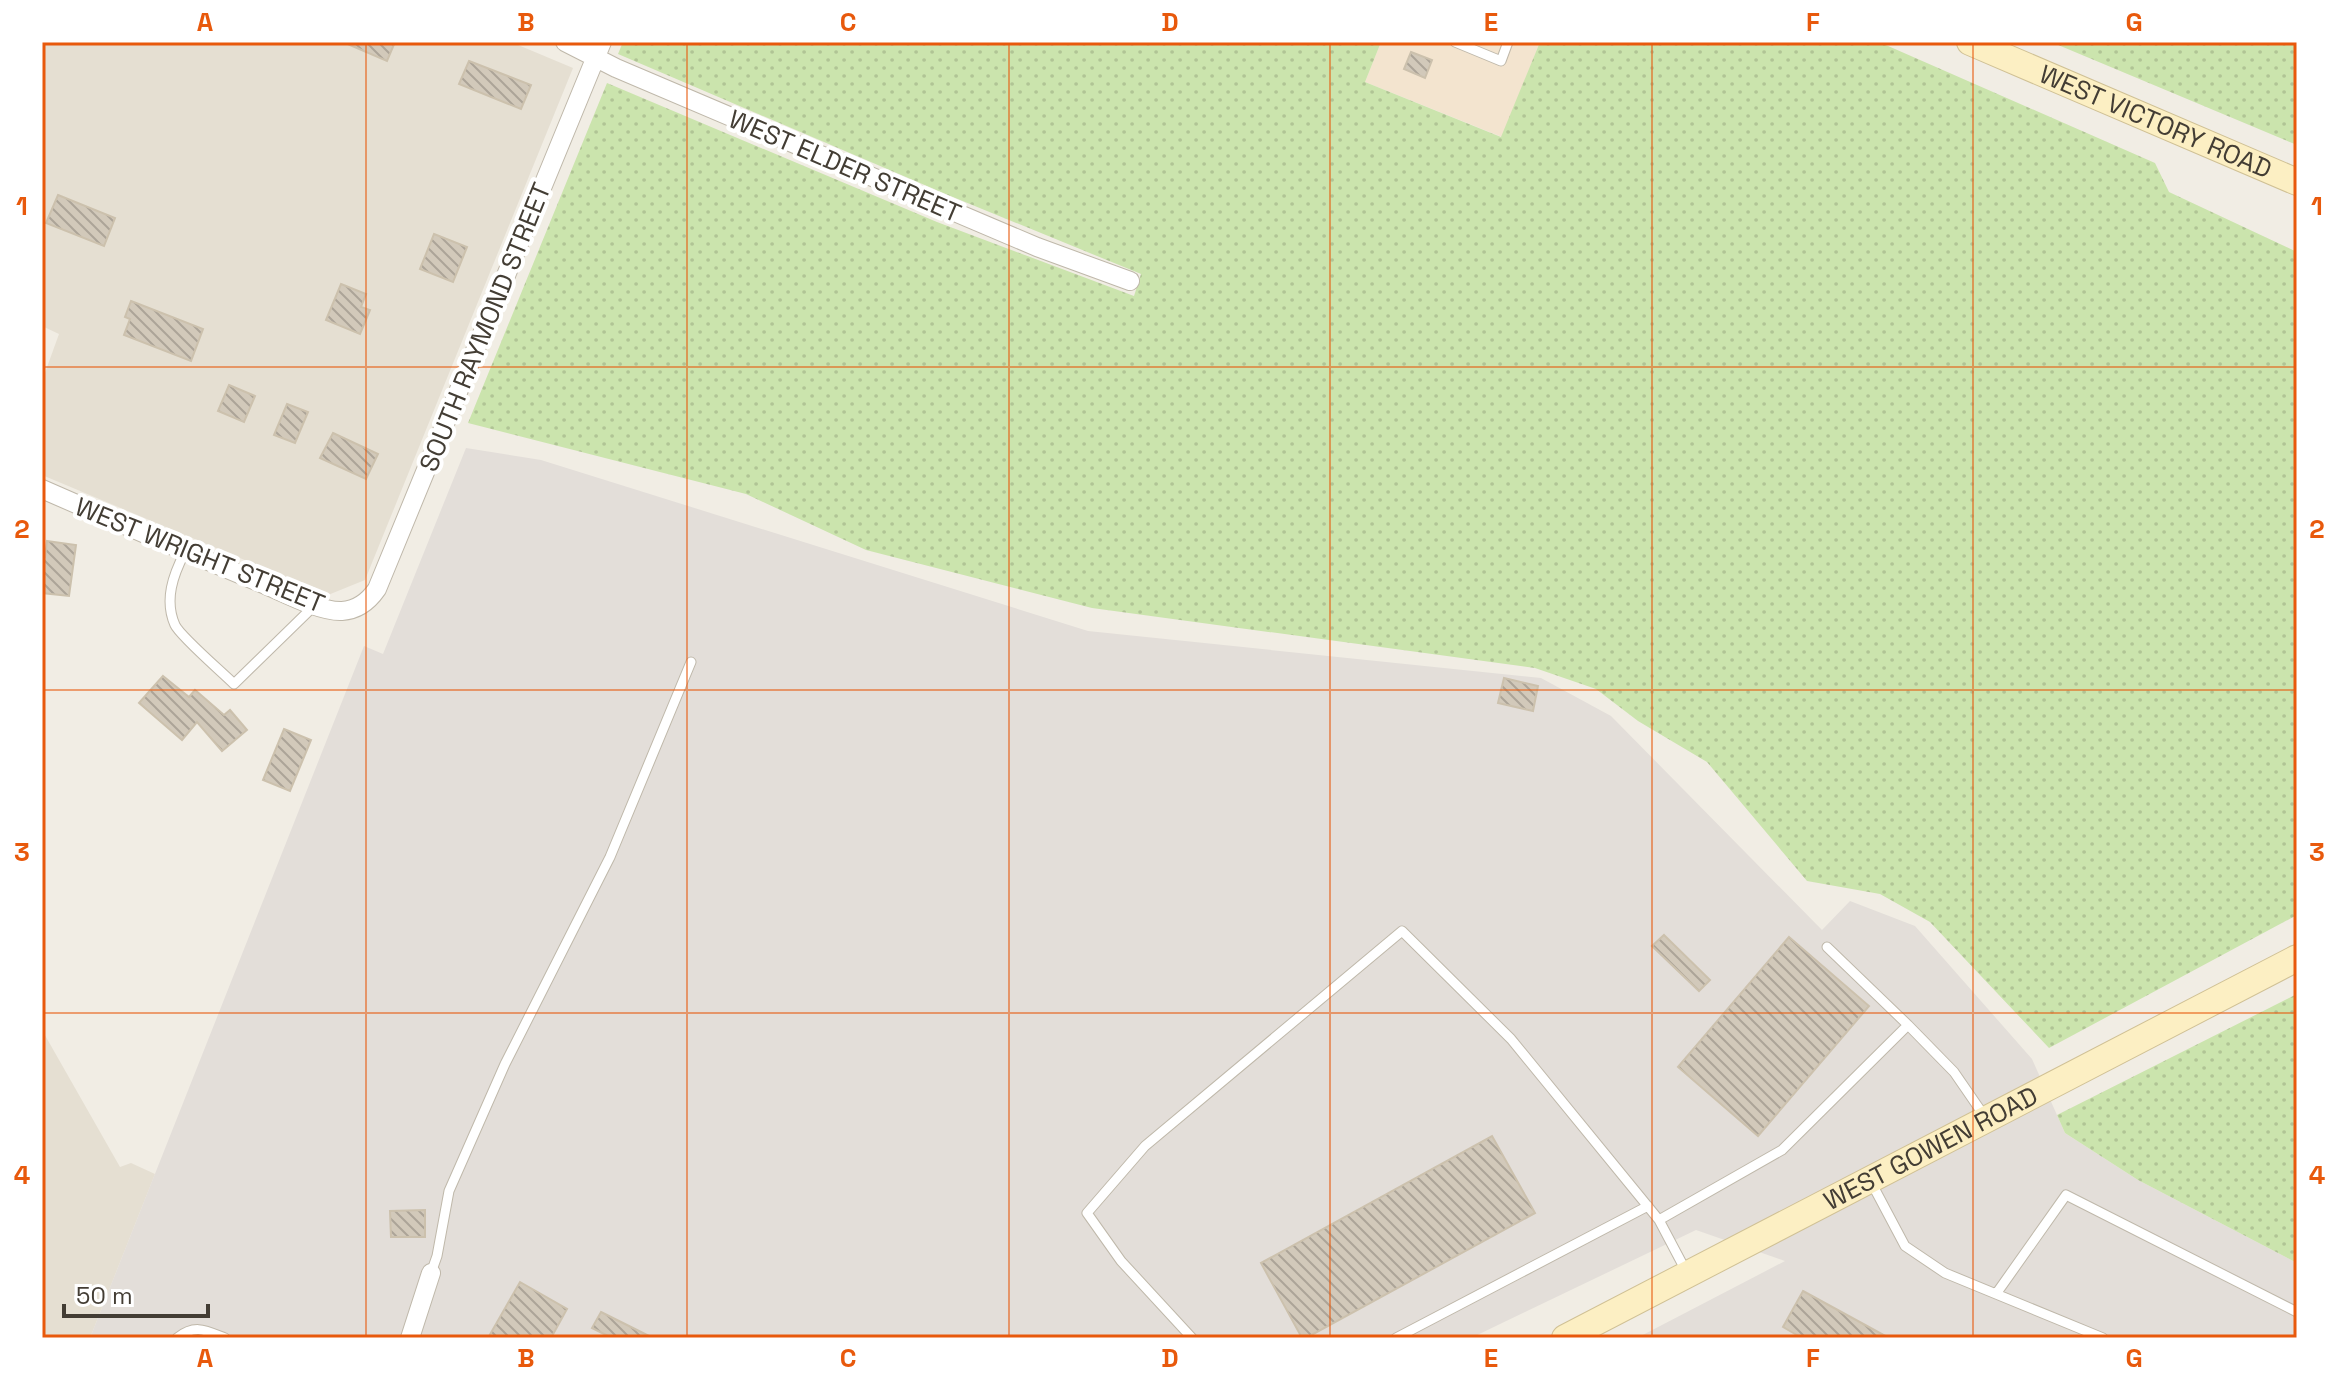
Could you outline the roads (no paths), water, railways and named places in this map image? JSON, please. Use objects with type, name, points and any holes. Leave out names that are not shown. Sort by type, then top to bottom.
[{"type":"street","name":"WEST ELDER STREET","points":[[565,42],[599,50],[616,68],[1037,247],[1130,281]]},
{"type":"street","name":"WEST VICTORY ROAD","points":[[1970,42],[2297,182]]},
{"type":"street","name":"SOUTH RAYMOND STREET","points":[[359,607],[377,589],[599,50]]},
{"type":"street","name":"WEST WRIGHT STREET","points":[[42,489],[315,605],[340,611],[359,607]]},
{"type":"street","name":"WEST GOWEN ROAD","points":[[1565,1338],[2297,958]]},
{"type":"street","points":[[410,1338],[431,1273]]},
{"type":"lane","points":[[1455,42],[1501,61],[1508,42]]},
{"type":"lane","points":[[185,552],[173,575],[170,598],[176,627],[234,684],[315,605]]},
{"type":"lane","points":[[431,1273],[449,1191],[505,1064],[610,857],[691,662]]},
{"type":"lane","points":[[1192,1338],[1121,1261],[1087,1213],[1145,1146],[1402,931],[1511,1039],[1659,1220],[1688,1274]]},
{"type":"lane","points":[[1827,947],[1954,1072],[1987,1118]]},
{"type":"lane","points":[[1659,1220],[1782,1150],[1908,1025]]},
{"type":"lane","points":[[1870,1179],[1905,1246],[1945,1273],[2103,1338]]},
{"type":"lane","points":[[1996,1294],[2066,1195],[2297,1312]]},
{"type":"lane","points":[[1396,1338],[1648,1206]]},
{"type":"lane","points":[[177,1338],[188,1330],[203,1329],[225,1338]]}]
